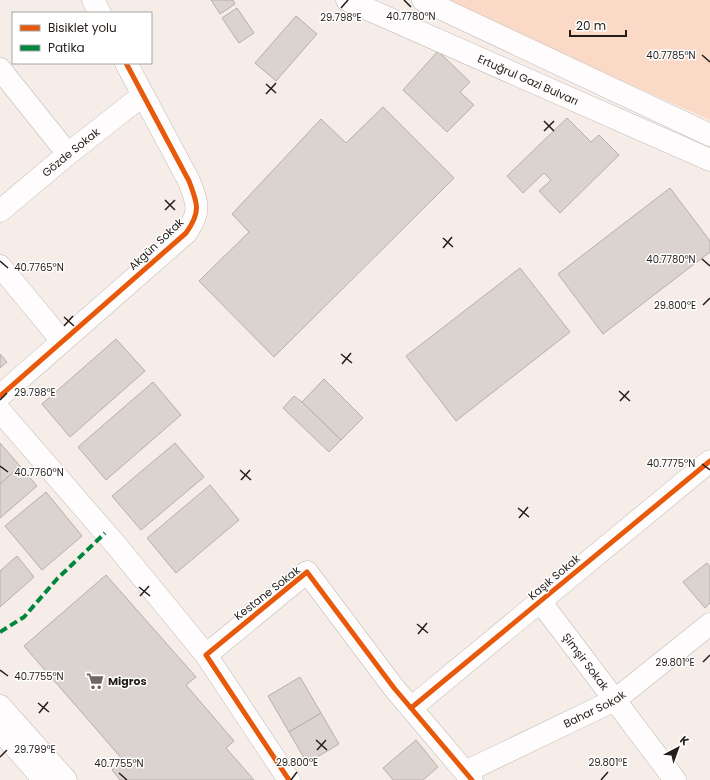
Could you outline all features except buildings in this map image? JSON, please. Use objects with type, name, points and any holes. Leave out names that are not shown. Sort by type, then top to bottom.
[{"type":"street","points":[[93,0],[99,12]]},
{"type":"street","name":"Ertuğrul Gazi Bulvarı","points":[[347,0],[710,160]]},
{"type":"street","points":[[423,0],[710,135]]},
{"type":"street","name":"Akgün Sokak","points":[[0,396],[186,233],[194,221],[197,211],[196,197],[189,181],[127,64]]},
{"type":"street","points":[[0,69],[68,154]]},
{"type":"street","name":"Gözde Sokak","points":[[0,211],[68,154],[143,95]]},
{"type":"street","points":[[0,266],[62,341]]},
{"type":"street","points":[[0,411],[116,545],[206,655],[289,780]]},
{"type":"street","name":"Kaşık Sokak","points":[[411,708],[710,461]]},
{"type":"street","name":"Kestane Sokak","points":[[206,655],[307,572],[394,688],[469,776]]},
{"type":"street","name":"Şimşir Sokak","points":[[540,601],[675,780]]},
{"type":"street","name":"Bahar Sokak","points":[[469,776],[615,700],[710,624]]},
{"type":"street","points":[[0,706],[66,780]]},
{"type":"street","points":[[0,730],[44,780]]},
{"type":"shaded area","points":[[449,0],[710,0],[710,120],[532,41]]},
{"type":"marked path","points":[[0,632],[24,617],[57,579],[105,533]]},
{"type":"cycle path","points":[[0,396],[186,233],[194,219],[196,213],[196,202],[189,181],[127,64]]},
{"type":"cycle path","points":[[411,708],[710,461]]},
{"type":"cycle path","points":[[289,780],[206,655],[307,572],[394,688],[472,780]]},
{"type":"place","name":"Migros","points":[[95,681]]}]
